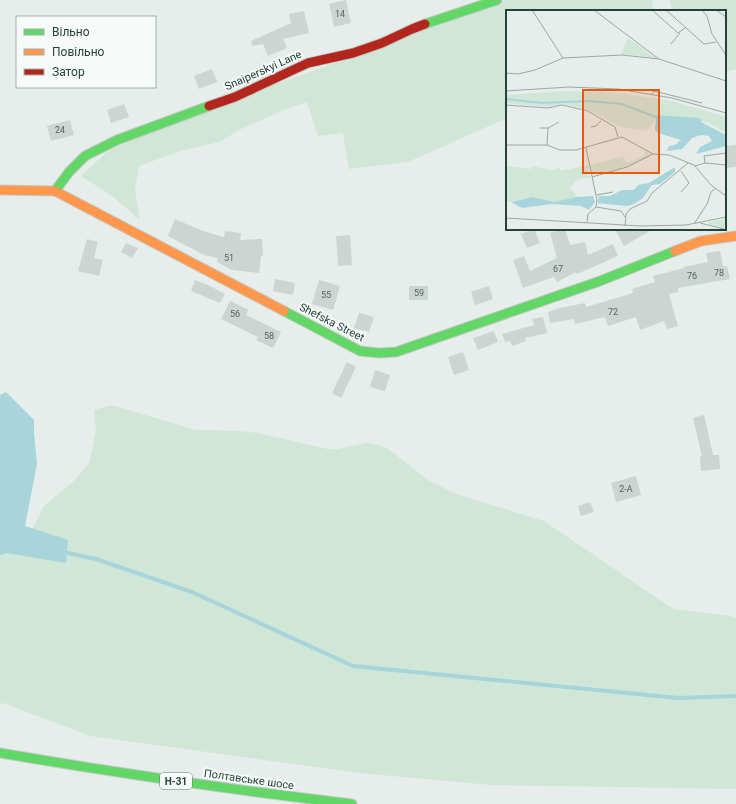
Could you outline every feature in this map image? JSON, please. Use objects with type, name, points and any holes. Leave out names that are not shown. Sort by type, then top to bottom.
[{"type":"street","name":"Snaiperskyi Lane","points":[[55,191],[69,172],[85,156],[116,140],[235,96],[308,63],[353,53],[382,43],[412,29],[497,0]]},
{"type":"street","name":"Shefska Street","points":[[0,190],[55,191],[360,351],[379,353],[396,352],[600,281],[702,241],[736,236]]},
{"type":"street","name":"Полтавське шосе","points":[[0,753],[64,765],[352,804]]},
{"type":"green space","points":[[507,0],[652,0],[654,10],[506,10],[506,118],[408,162],[349,169],[343,133],[318,136],[307,102],[284,110],[241,129],[219,142],[180,151],[139,166],[135,190],[140,220],[112,196],[81,176],[108,151],[175,121]]},
{"type":"green space","points":[[670,0],[736,0],[736,69],[726,72],[726,10],[672,10]]},
{"type":"green space","points":[[112,405],[196,430],[258,433],[328,449],[337,449],[367,443],[387,448],[428,480],[456,494],[544,521],[673,609],[731,616],[736,618],[736,789],[491,785],[359,773],[90,736],[0,703],[0,554],[13,553],[28,537],[44,506],[75,480],[89,463],[96,431],[94,410]]},
{"type":"water","points":[[6,392],[34,420],[37,464],[25,526],[68,540],[66,563],[7,553],[0,555],[0,395]]},
{"type":"building","points":[[346,0],[351,23],[334,27],[329,4]]},
{"type":"building","points":[[304,11],[309,33],[283,39],[287,48],[268,56],[263,44],[252,46],[251,41],[291,23],[289,14]]},
{"type":"building","points":[[212,69],[217,82],[199,89],[194,76]]},
{"type":"building","points":[[124,104],[129,117],[111,123],[107,110]]},
{"type":"building","points":[[70,120],[74,135],[51,141],[47,126]]},
{"type":"building","points":[[736,145],[736,167],[726,168],[726,146]]},
{"type":"building","points":[[175,219],[203,231],[224,237],[225,231],[241,233],[240,240],[262,239],[263,256],[261,256],[259,273],[232,270],[217,262],[218,258],[204,255],[168,236]]},
{"type":"building","points":[[534,230],[540,243],[527,248],[521,234]]},
{"type":"building","points":[[565,230],[570,245],[585,242],[588,255],[613,244],[618,256],[577,274],[576,272],[557,282],[554,277],[523,288],[513,260],[524,256],[530,271],[557,258],[550,233]]},
{"type":"building","points":[[616,230],[651,230],[624,246]]},
{"type":"building","points":[[350,235],[352,265],[338,266],[336,236]]},
{"type":"building","points":[[87,239],[98,242],[94,258],[103,260],[99,276],[78,271]]},
{"type":"building","points":[[126,243],[138,248],[132,258],[121,252]]},
{"type":"building","points":[[720,251],[723,266],[727,266],[730,279],[678,288],[678,292],[669,294],[678,326],[667,329],[664,321],[640,330],[636,317],[608,326],[605,317],[575,324],[574,319],[550,323],[548,312],[585,303],[586,307],[633,293],[632,289],[655,282],[653,276],[684,268],[683,267],[708,262],[706,253]]},
{"type":"building","points":[[275,279],[295,283],[293,295],[273,291]]},
{"type":"building","points":[[195,280],[225,294],[220,303],[191,291]]},
{"type":"building","points":[[319,280],[340,286],[333,310],[312,304]]},
{"type":"building","points":[[409,286],[428,286],[428,300],[409,300]]},
{"type":"building","points":[[489,286],[493,299],[475,305],[471,292]]},
{"type":"building","points":[[230,301],[249,310],[246,315],[281,332],[273,348],[256,340],[258,337],[221,319]]},
{"type":"building","points":[[359,313],[374,317],[369,332],[354,328]]},
{"type":"building","points":[[543,317],[547,333],[525,338],[526,341],[512,346],[510,341],[505,342],[502,334],[534,325],[532,319]]},
{"type":"building","points":[[494,331],[498,342],[478,350],[473,338]]},
{"type":"building","points":[[463,352],[469,370],[454,375],[448,357]]},
{"type":"building","points":[[347,362],[356,367],[341,398],[332,393]]},
{"type":"building","points":[[375,370],[390,375],[385,391],[370,387]]},
{"type":"building","points":[[704,415],[713,455],[719,455],[720,469],[701,471],[700,457],[702,456],[693,418]]},
{"type":"building","points":[[636,476],[641,495],[616,502],[611,483]]},
{"type":"building","points":[[590,502],[594,512],[581,516],[578,506]]},
{"type":"waterway","points":[[63,552],[96,559],[192,592],[353,666],[678,698],[736,696]]},
{"type":"traffic: fast","points":[[425,24],[497,0]]},
{"type":"traffic: fast","points":[[55,191],[69,172],[85,156],[117,140],[209,106]]},
{"type":"traffic: fast","points":[[284,311],[360,351],[379,353],[396,352],[600,281],[675,251]]},
{"type":"traffic: fast","points":[[0,753],[176,781],[352,804]]},
{"type":"traffic: slow","points":[[0,190],[55,191],[284,311]]},
{"type":"traffic: slow","points":[[675,251],[701,241],[736,236]]},
{"type":"traffic: jam","points":[[209,106],[235,97],[308,63],[353,53],[382,43],[425,24]]}]
